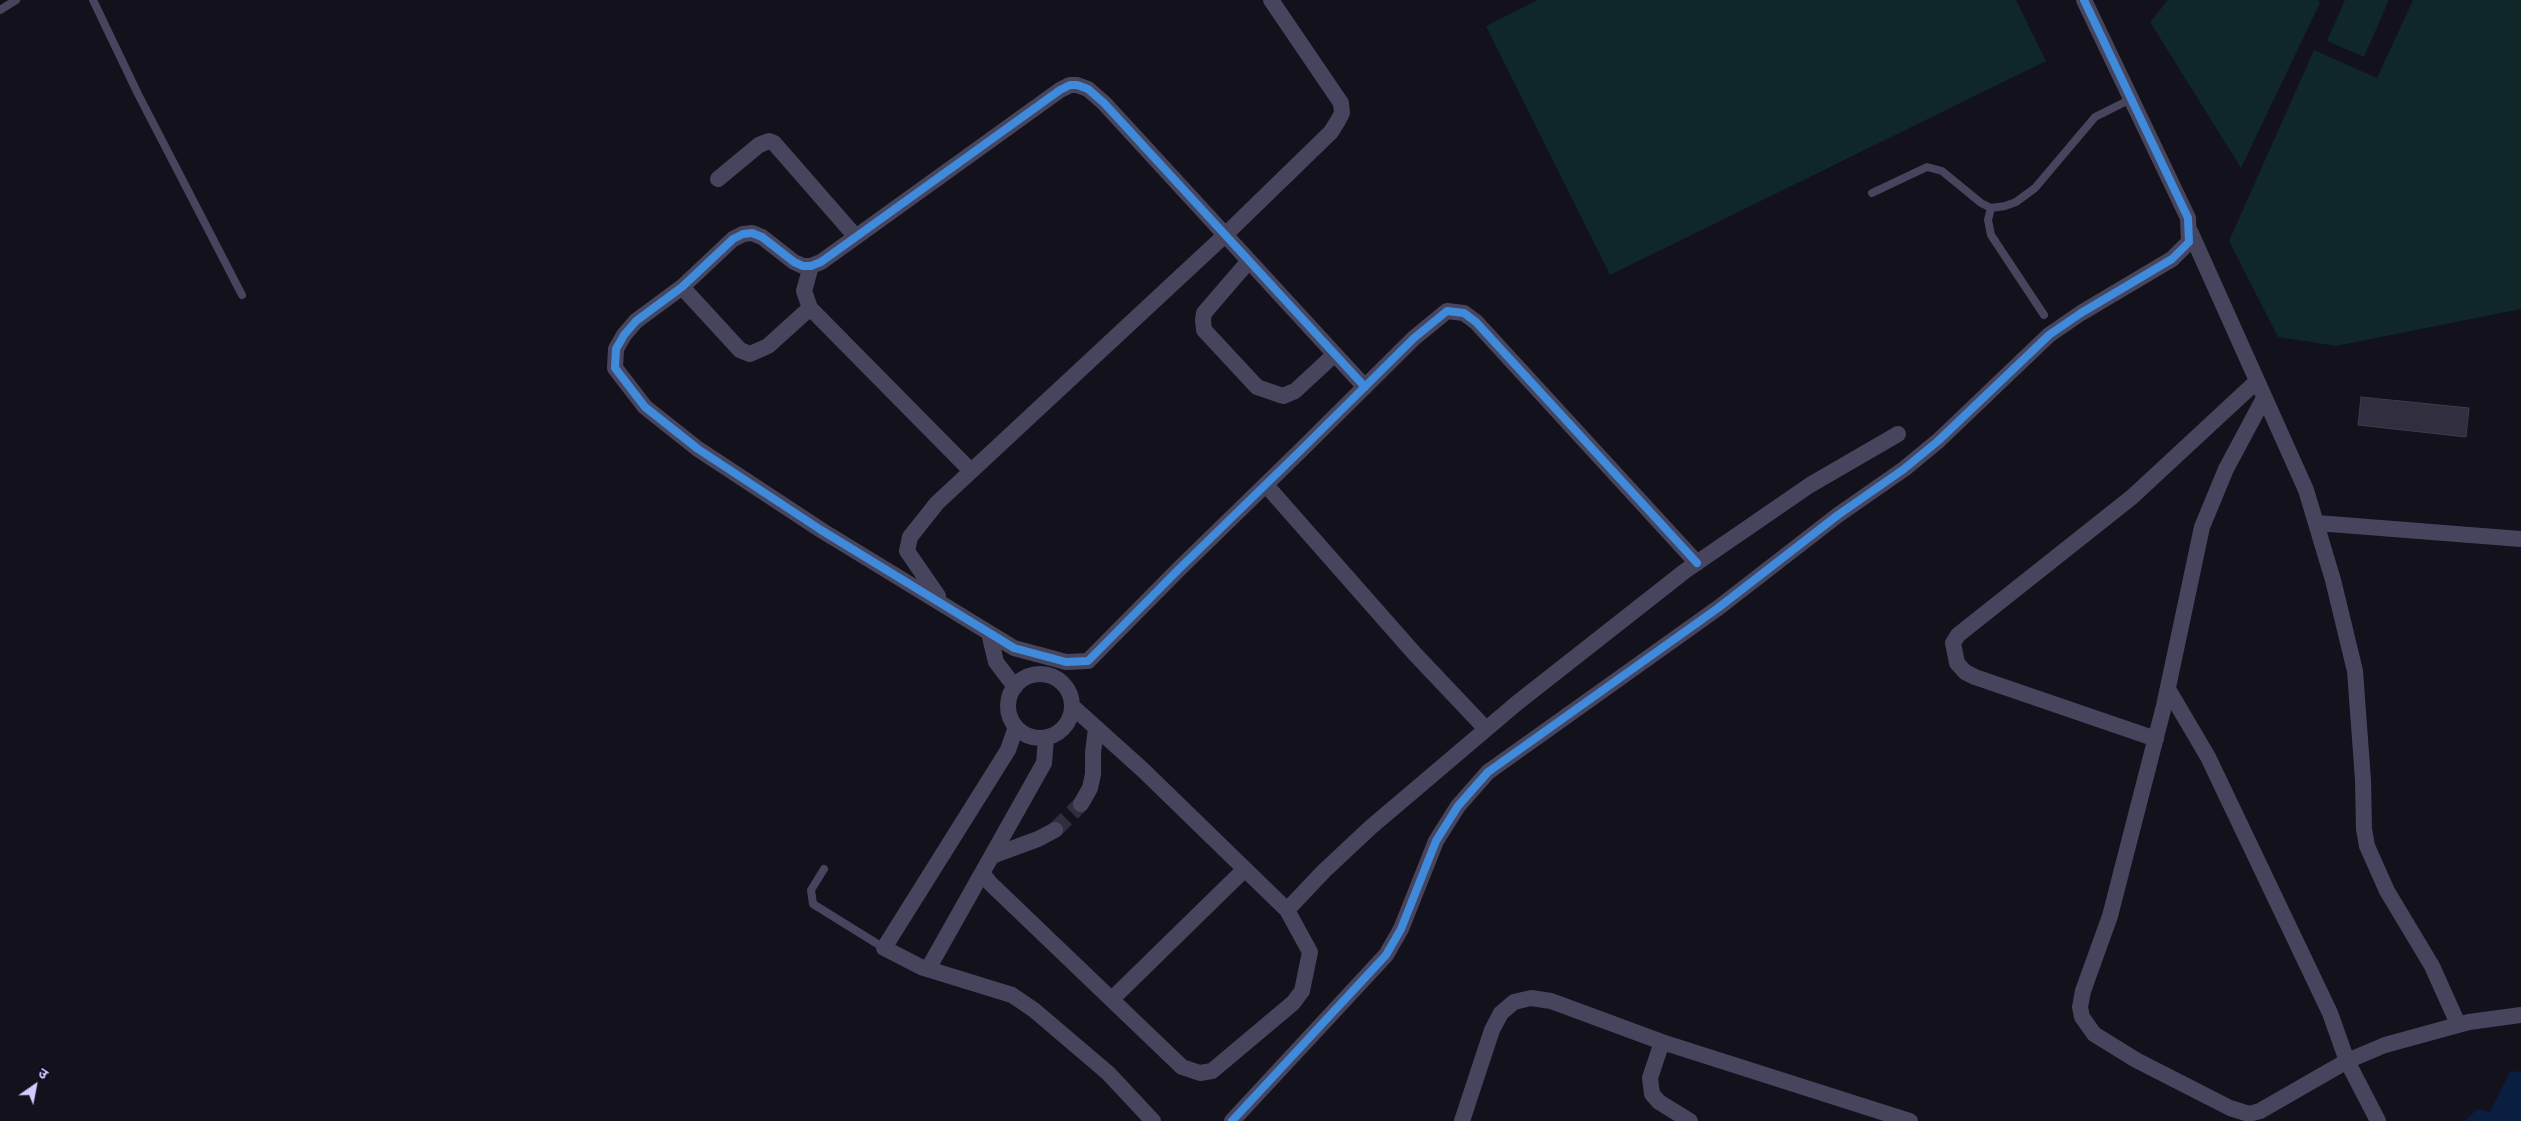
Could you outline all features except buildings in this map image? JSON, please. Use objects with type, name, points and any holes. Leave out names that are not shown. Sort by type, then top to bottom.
[{"type":"street","points":[[943,604],[907,551],[910,536],[937,503],[970,470],[1224,236],[1331,132],[1342,113],[1337,97],[1271,0]]},
{"type":"street","points":[[1232,1121],[1386,955],[1401,929],[1436,841],[1458,806],[1488,772],[1718,608],[1838,515],[1900,473],[1938,441],[2050,335],[2081,313],[2172,259],[2189,242],[2188,218],[2175,188],[2084,0]]},
{"type":"street","points":[[1365,388],[1104,103],[1088,88],[1077,85],[1070,85],[1060,90],[821,262],[811,266],[794,262],[762,237],[743,234],[733,239],[682,287],[636,322],[624,335],[616,349],[615,368],[635,397],[698,449],[854,551],[902,577],[1014,648],[1044,656],[1078,662],[1088,661],[1434,320],[1448,311],[1464,313],[1476,322],[1697,563]]},
{"type":"street","points":[[718,179],[759,145],[769,141],[774,143],[856,237]]},
{"type":"street","points":[[2190,231],[2264,398],[2297,467],[2317,522],[2352,648],[2363,780],[2364,829],[2367,846],[2386,891],[2432,966],[2458,1024]]},
{"type":"street","points":[[1248,262],[1204,313],[1203,320],[1204,330],[1257,387],[1283,396],[1296,391],[1335,354]]},
{"type":"street","points":[[811,266],[804,291],[810,308],[970,470]]},
{"type":"street","points":[[682,287],[740,350],[750,354],[768,346],[810,308]]},
{"type":"street","points":[[2156,739],[1975,678],[1964,672],[1957,663],[1953,653],[1953,643],[1958,635],[2132,497],[2257,381]]},
{"type":"street","points":[[2264,398],[2226,469],[2206,516],[2156,739],[2110,916],[2083,991],[2080,1007],[2086,1024],[2102,1039],[2171,1080],[2240,1112],[2249,1114],[2260,1111],[2347,1061],[2404,1038],[2458,1024],[2521,1015]]},
{"type":"street","points":[[1287,910],[1313,880],[1371,827],[1486,729],[1697,563],[1810,485],[1898,434]]},
{"type":"street","points":[[1266,485],[1414,653],[1486,729]]},
{"type":"street","points":[[2317,522],[2521,539]]},
{"type":"street","points":[[989,633],[996,662],[1015,687]]},
{"type":"street","points":[[1031,675],[1051,674],[1064,683],[1072,697],[1073,707],[1069,720],[1061,729],[1046,739],[1029,737],[1016,727],[1008,709],[1008,699],[1015,687],[1031,675],[1044,656]]},
{"type":"street","points":[[1064,683],[1078,662]]},
{"type":"street","points":[[2168,689],[2197,736],[2220,781],[2330,1013],[2347,1061],[2378,1121]]},
{"type":"street","points":[[982,872],[991,884],[1182,1066],[1200,1073],[1212,1071],[1293,1003],[1302,990],[1310,952],[1287,910],[1073,707]]},
{"type":"street","points":[[1016,727],[1008,750],[884,948],[928,969],[1012,995],[1034,1010],[1108,1073],[1153,1121]]},
{"type":"street","points":[[1081,804],[1090,788],[1093,774],[1096,728]]},
{"type":"street","points":[[928,969],[1044,763],[1046,739]]},
{"type":"street","points":[[992,856],[1038,839],[1055,830]]},
{"type":"street","points":[[1112,999],[1245,869]]},
{"type":"street","points":[[1462,1121],[1492,1030],[1501,1013],[1514,1002],[1531,998],[1551,1001],[1662,1042],[1910,1121]]},
{"type":"street","points":[[1662,1042],[1650,1078],[1652,1094],[1659,1102],[1690,1121]]},
{"type":"lane","points":[[0,10],[16,0]]},
{"type":"lane","points":[[93,0],[138,94],[242,295]]},
{"type":"lane","points":[[1872,193],[1918,170],[1936,168],[1981,204],[1991,208],[2005,206],[2016,202],[2034,188],[2095,117],[2131,99]]},
{"type":"lane","points":[[1991,208],[1988,220],[1991,235],[2044,316]]},
{"type":"lane","points":[[824,869],[811,890],[813,904],[884,948]]},
{"type":"green space","points":[[1538,0],[2016,0],[2046,61],[1610,275],[1486,26]]},
{"type":"green space","points":[[2168,0],[2318,0],[2320,3],[2241,168],[2150,22]]},
{"type":"green space","points":[[2345,0],[2389,0],[2364,57],[2327,41]]},
{"type":"green space","points":[[2413,0],[2521,0],[2521,309],[2336,346],[2278,337],[2229,241],[2314,50],[2377,78]]},
{"type":"water","points":[[2510,1071],[2521,1072],[2521,1121],[2465,1121],[2477,1109],[2490,1112]]},
{"type":"tunnel","points":[[1055,830],[1081,804]]},
{"type":"cycle path","points":[[1232,1121],[1386,955],[1401,929],[1436,841],[1458,806],[1488,772],[1718,608],[1838,515],[1904,469],[1938,441],[2049,335],[2081,313],[2172,259],[2189,242],[2188,218],[2084,0]]},
{"type":"cycle path","points":[[1365,387],[1104,103],[1088,89],[1077,85],[1070,85],[1060,90],[821,262],[811,266],[803,266],[794,262],[762,237],[752,233],[743,234],[733,239],[682,287],[636,321],[624,335],[616,349],[615,368],[645,407],[698,449],[821,530],[1014,648],[1066,662],[1088,661],[1179,569],[1297,454],[1414,338],[1447,311],[1464,313],[1476,322],[1697,563]]}]
